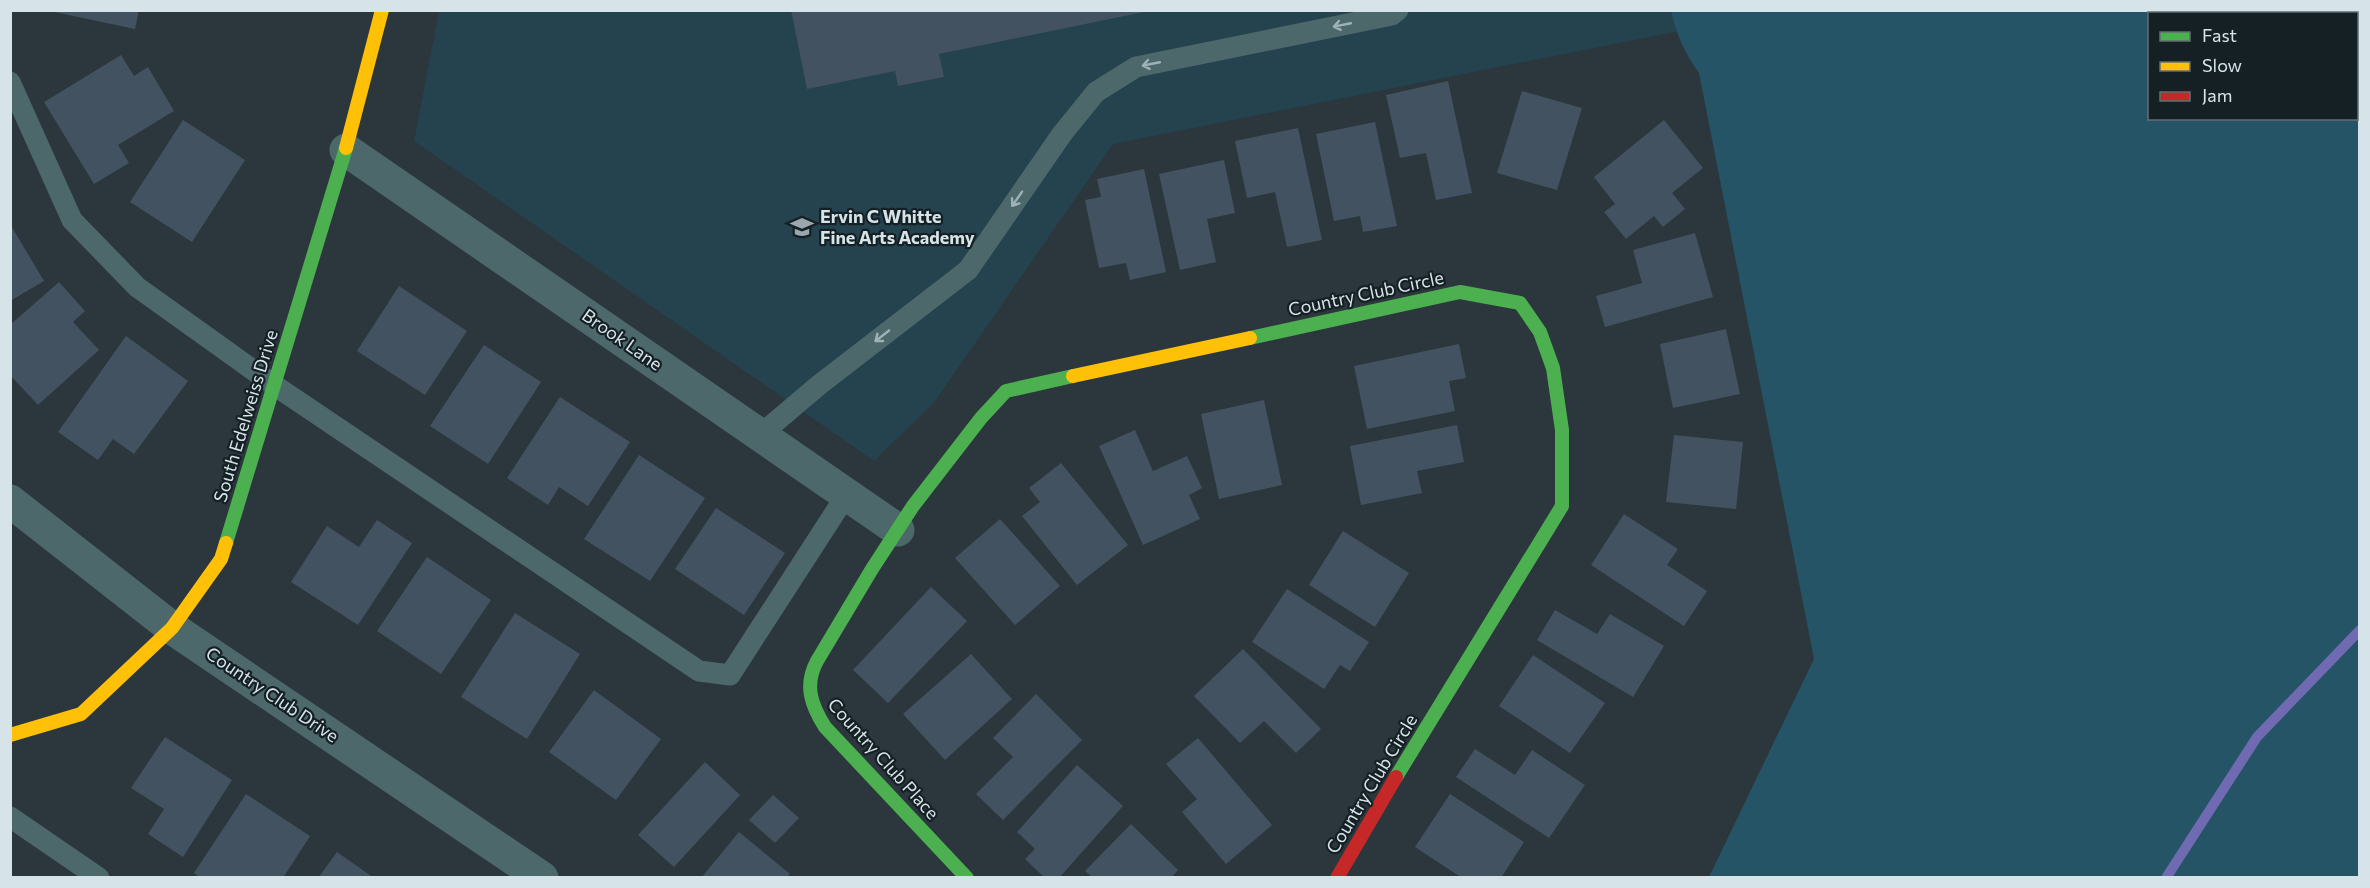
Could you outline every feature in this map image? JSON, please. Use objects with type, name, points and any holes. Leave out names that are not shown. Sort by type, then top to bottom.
[{"type":"street","name":"South Edelweiss Drive","points":[[10,735],[81,714],[172,628],[221,559],[346,150],[382,10]]},
{"type":"street","name":"Brook Lane","points":[[346,150],[898,530]]},
{"type":"street","name":"Country Club Circle","points":[[898,530],[972,426],[1006,391],[1460,292],[1520,303],[1540,332],[1553,368],[1562,430],[1562,506],[1424,730],[1337,878]]},
{"type":"street","name":"Country Club Drive","points":[[10,501],[172,628],[542,878]]},
{"type":"street","name":"Country Club Place","points":[[898,530],[810,675],[811,706],[825,727],[967,878]]},
{"type":"lane","points":[[760,435],[819,385],[968,270],[1062,135],[1096,92],[1136,66],[1392,15],[1398,10]]},
{"type":"lane","points":[[10,82],[72,220],[137,287],[274,385],[699,671],[730,675],[847,494]]},
{"type":"lane","points":[[10,817],[99,878]]},
{"type":"shaded area","name":"Ervin C Whitte Fine Arts Academy","points":[[1685,10],[1689,29],[1113,144],[933,404],[874,461],[414,141],[439,11]]},
{"type":"shaded area","points":[[1671,11],[2359,11],[2359,877],[1709,877],[1814,659],[1699,73],[1678,35]]},
{"type":"building","points":[[45,10],[139,10],[135,29]]},
{"type":"building","points":[[791,10],[1144,10],[1144,12],[939,54],[944,77],[898,86],[895,71],[807,89]]},
{"type":"building","points":[[121,55],[134,76],[148,67],[174,111],[118,145],[129,163],[94,184],[44,102]]},
{"type":"building","points":[[1448,81],[1472,193],[1436,200],[1426,153],[1400,158],[1386,95]]},
{"type":"building","points":[[1522,91],[1582,108],[1557,190],[1497,173]]},
{"type":"building","points":[[183,120],[245,160],[192,242],[130,202]]},
{"type":"building","points":[[1664,120],[1703,168],[1672,193],[1685,209],[1663,227],[1654,216],[1626,239],[1604,212],[1615,204],[1594,177]]},
{"type":"building","points":[[1375,122],[1397,226],[1363,232],[1360,216],[1334,221],[1316,134]]},
{"type":"building","points":[[1298,128],[1322,240],[1287,247],[1275,192],[1247,198],[1235,141]]},
{"type":"building","points":[[1224,160],[1235,213],[1207,219],[1216,262],[1180,270],[1159,174]]},
{"type":"building","points":[[1144,169],[1166,272],[1130,280],[1126,263],[1099,268],[1085,200],[1101,197],[1097,179]]},
{"type":"building","points":[[10,224],[44,281],[10,301]]},
{"type":"building","points":[[1695,233],[1713,297],[1605,327],[1596,296],[1642,283],[1633,250]]},
{"type":"building","points":[[59,282],[85,311],[73,322],[99,350],[38,405],[10,375],[10,325]]},
{"type":"building","points":[[399,286],[467,331],[425,395],[357,351]]},
{"type":"building","points":[[1726,329],[1740,394],[1673,408],[1660,344]]},
{"type":"building","points":[[126,336],[188,381],[134,454],[113,439],[98,460],[58,432]]},
{"type":"building","points":[[1459,344],[1466,378],[1449,381],[1455,411],[1367,429],[1354,366]]},
{"type":"building","points":[[484,345],[541,382],[488,464],[430,426]]},
{"type":"building","points":[[560,397],[630,442],[588,506],[559,487],[548,505],[507,478]]},
{"type":"building","points":[[1264,400],[1282,485],[1219,499],[1201,414]]},
{"type":"building","points":[[1457,425],[1464,462],[1417,471],[1422,493],[1361,505],[1350,446]]},
{"type":"building","points":[[1135,430],[1153,471],[1187,456],[1202,488],[1189,495],[1200,519],[1143,545],[1099,446]]},
{"type":"building","points":[[1674,435],[1743,442],[1736,509],[1666,502]]},
{"type":"building","points":[[639,455],[705,498],[650,581],[584,539]]},
{"type":"building","points":[[1061,463],[1128,545],[1077,585],[1022,516],[1040,502],[1029,488]]},
{"type":"building","points":[[716,508],[785,553],[744,615],[675,569]]},
{"type":"building","points":[[1624,514],[1678,549],[1667,565],[1707,591],[1684,626],[1591,565]]},
{"type":"building","points":[[1000,519],[1060,586],[1015,625],[955,558]]},
{"type":"building","points":[[377,520],[412,543],[358,625],[291,582],[327,526],[359,547]]},
{"type":"building","points":[[1343,531],[1409,573],[1375,627],[1309,585]]},
{"type":"building","points":[[427,557],[491,600],[441,674],[377,631]]},
{"type":"building","points":[[931,587],[967,621],[888,703],[853,670]]},
{"type":"building","points":[[1287,589],[1369,642],[1350,671],[1340,665],[1324,689],[1252,642]]},
{"type":"building","points":[[1555,610],[1597,634],[1610,614],[1664,646],[1633,697],[1537,640]]},
{"type":"building","points":[[515,613],[580,654],[527,739],[461,697]]},
{"type":"building","points":[[1243,649],[1321,729],[1296,753],[1264,721],[1240,743],[1194,696]]},
{"type":"building","points":[[971,654],[1012,699],[945,760],[903,714]]},
{"type":"building","points":[[1533,655],[1605,703],[1570,753],[1499,706]]},
{"type":"building","points":[[594,690],[661,739],[616,800],[549,752]]},
{"type":"building","points":[[1036,694],[1082,740],[1003,820],[976,794],[1013,757],[993,738]]},
{"type":"building","points":[[165,737],[232,780],[183,857],[148,834],[164,809],[131,788]]},
{"type":"building","points":[[1198,738],[1272,825],[1226,864],[1182,812],[1197,799],[1166,764]]},
{"type":"building","points":[[1475,749],[1515,775],[1532,750],[1585,785],[1549,838],[1456,777]]},
{"type":"building","points":[[705,762],[740,795],[674,867],[638,835]]},
{"type":"building","points":[[1077,765],[1123,806],[1059,878],[1045,878],[1025,859],[1035,849],[1017,832]]},
{"type":"building","points":[[246,794],[310,836],[283,878],[200,878],[194,873]]},
{"type":"building","points":[[1450,794],[1524,842],[1501,878],[1462,878],[1415,847]]},
{"type":"building","points":[[773,795],[799,818],[775,843],[749,820]]},
{"type":"building","points":[[1131,824],[1178,870],[1171,878],[1093,878],[1085,871]]},
{"type":"building","points":[[739,832],[790,874],[786,878],[701,878]]},
{"type":"building","points":[[337,852],[374,878],[318,878]]},
{"type":"waterway","points":[[2166,878],[2257,737],[2360,630]]},
{"type":"traffic: fast","points":[[226,543],[346,148]]},
{"type":"traffic: fast","points":[[1250,338],[1460,292],[1520,303],[1540,332],[1553,368],[1562,430],[1562,506],[1396,777]]},
{"type":"traffic: fast","points":[[967,878],[825,727],[813,703],[811,678],[817,661],[913,506],[981,418],[1006,391],[1073,376]]},
{"type":"traffic: slow","points":[[346,148],[382,10]]},
{"type":"traffic: slow","points":[[1073,376],[1250,338]]},
{"type":"traffic: slow","points":[[10,735],[81,714],[172,628],[221,559],[226,543]]},
{"type":"traffic: jam","points":[[1337,878],[1396,777]]},
{"type":"place","name":"Ervin C Whitte Fine Arts Academy","points":[[802,227]]}]
